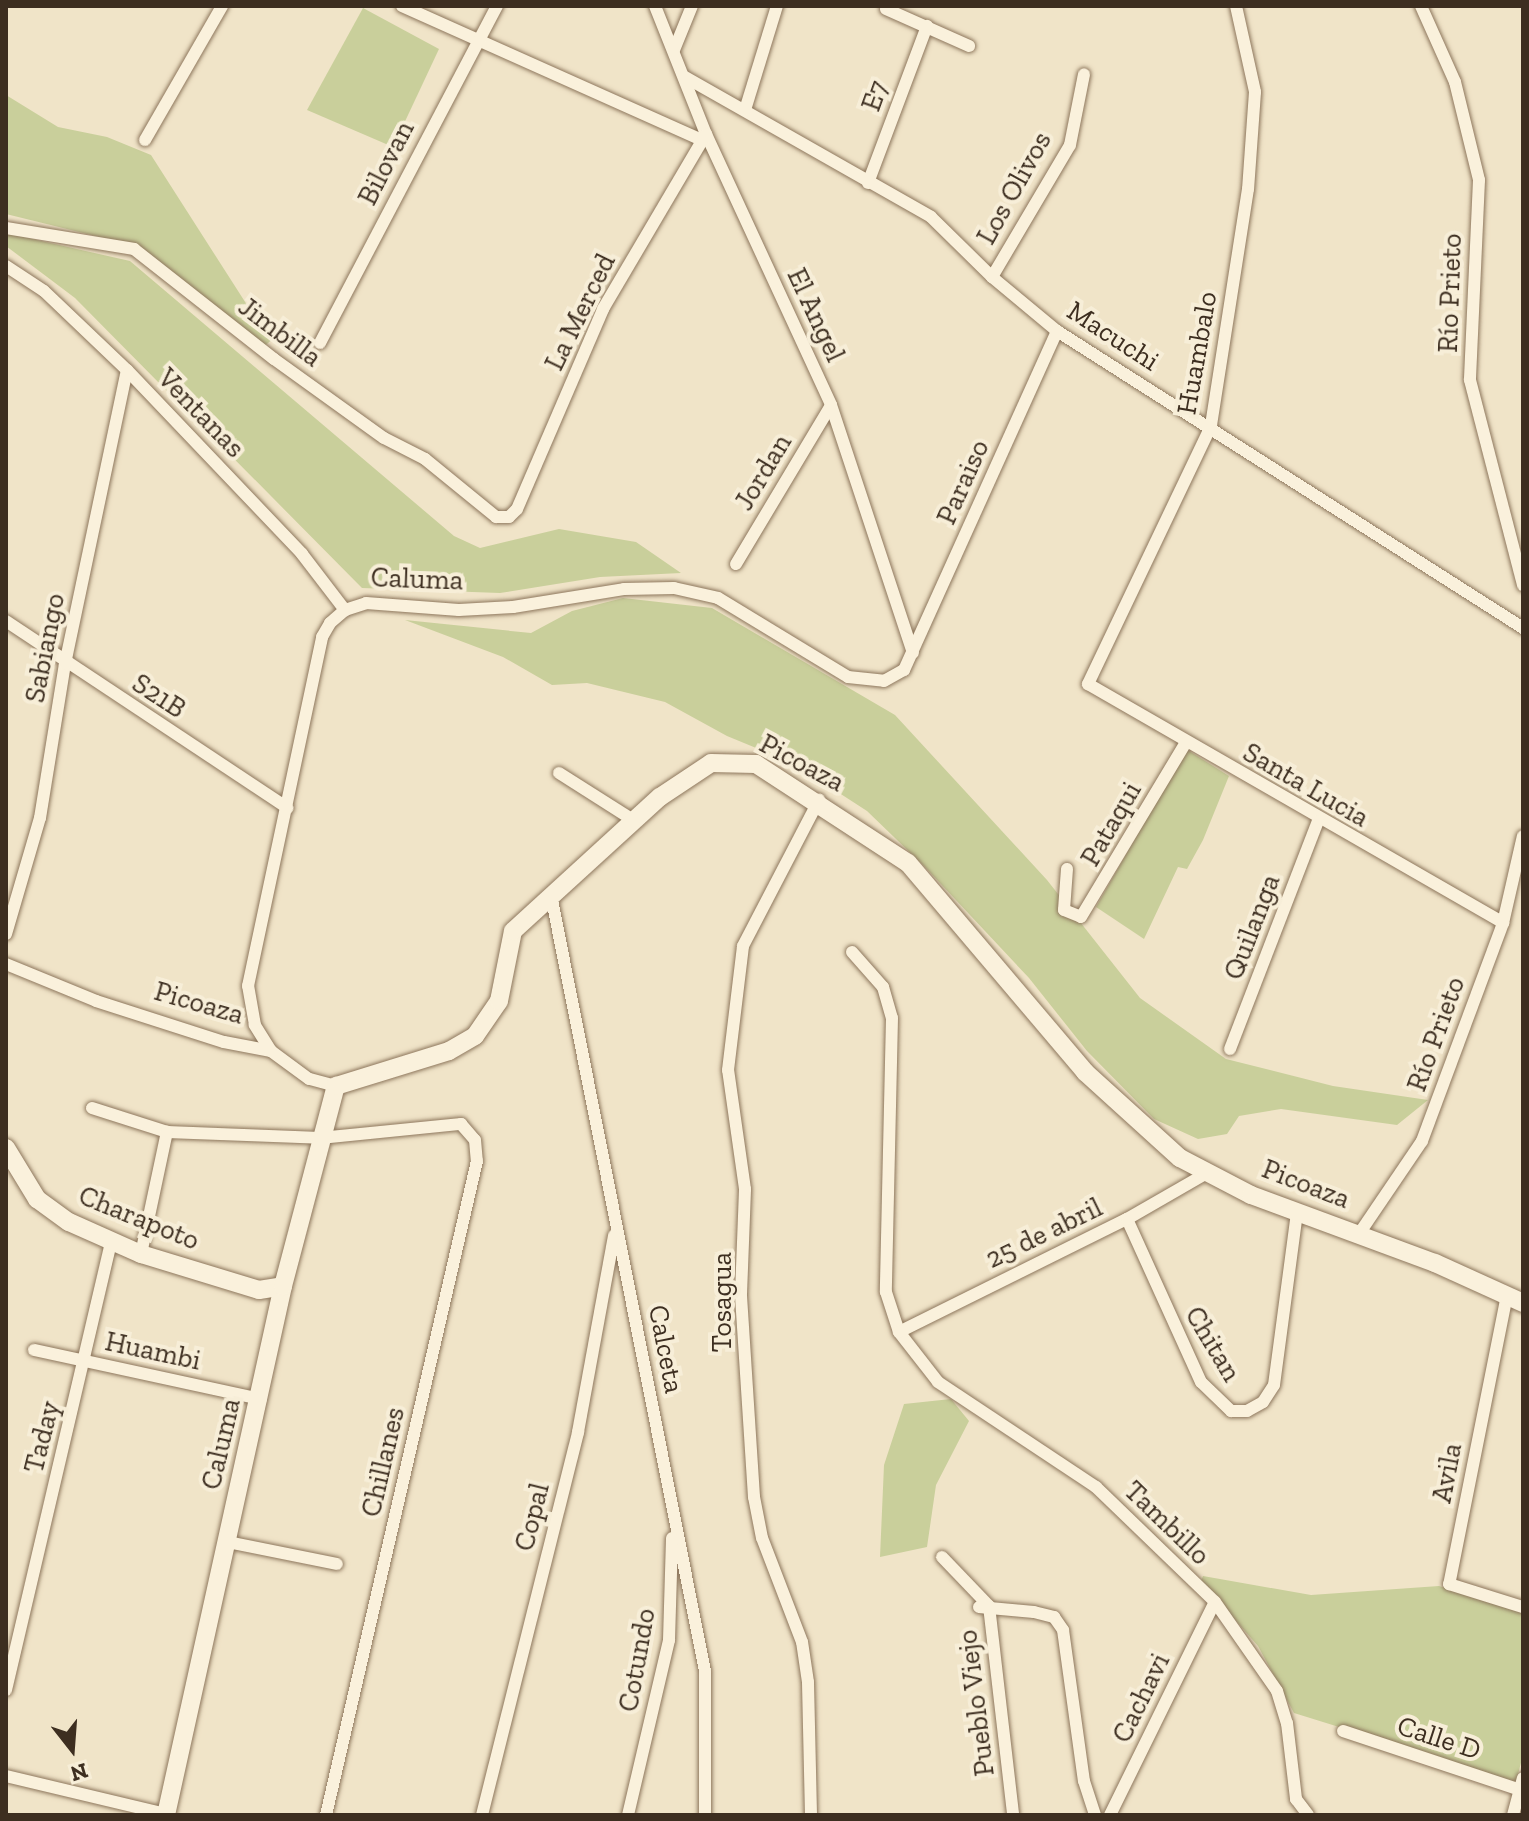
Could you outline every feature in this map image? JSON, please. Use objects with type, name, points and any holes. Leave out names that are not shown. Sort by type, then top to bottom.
[{"type":"street","points":[[145,140],[222,6]]},
{"type":"street","points":[[402,6],[704,137]]},
{"type":"street","name":"Bilovan","points":[[320,343],[497,6]]},
{"type":"street","name":"El Angel","points":[[655,6],[685,77],[704,137],[831,405],[913,653]]},
{"type":"street","points":[[674,50],[692,6]]},
{"type":"street","points":[[745,110],[777,6]]},
{"type":"street","name":"Huambalo","points":[[1088,684],[1211,426],[1248,189],[1255,92],[1236,6]]},
{"type":"street","name":"Río Prieto","points":[[1421,6],[1455,82],[1479,180],[1470,380],[1523,585]]},
{"type":"street","points":[[886,9],[969,46]]},
{"type":"street","name":"E7","points":[[868,183],[927,26]]},
{"type":"street","name":"Los Olivos","points":[[992,277],[1070,145],[1084,74]]},
{"type":"street","name":"Macuchi","points":[[685,77],[931,217],[992,277],[1057,331],[1211,426],[1523,628]]},
{"type":"street","name":"La Merced","points":[[509,517],[517,509],[603,309],[704,137]]},
{"type":"street","name":"Jimbilla","points":[[6,228],[134,249],[274,359],[384,438],[425,459],[496,517],[509,517]]},
{"type":"street","name":"Ventanas","points":[[6,266],[54,300],[127,370],[302,554],[345,610]]},
{"type":"street","name":"Paraiso","points":[[913,653],[1057,331]]},
{"type":"street","name":"Sabiango","points":[[6,934],[40,818],[65,664],[127,370]]},
{"type":"street","name":"Jordan","points":[[736,564],[831,405]]},
{"type":"street","name":"Caluma","points":[[271,1051],[255,1025],[248,986],[322,637],[345,610],[366,603],[513,607],[624,589],[674,588],[718,598],[848,677],[884,681],[904,670],[913,653]]},
{"type":"street","name":"S21B","points":[[6,621],[65,664],[287,808]]},
{"type":"street","name":"Santa Lucia","points":[[1088,684],[1318,821],[1503,923]]},
{"type":"street","name":"Pataqui","points":[[1067,869],[1062,900],[1070,917],[1081,917],[1090,910],[1186,742]]},
{"type":"street","name":"Picoaza","points":[[6,964],[96,1001],[224,1042],[271,1051],[309,1079],[336,1086],[449,1051],[475,1036],[499,1001],[513,931],[633,820],[686,777],[723,761],[756,764],[819,800],[908,863],[1085,1072],[1155,1138],[1207,1173],[1297,1213],[1359,1234],[1515,1299]]},
{"type":"street","points":[[559,773],[633,820]]},
{"type":"street","name":"Tosagua","points":[[811,1815],[808,1682],[802,1642],[762,1538],[754,1497],[741,1294],[745,1189],[728,1070],[743,946],[819,800]]},
{"type":"street","name":"Quilanga","points":[[1230,1049],[1318,821]]},
{"type":"street","name":"Río Prieto","points":[[1359,1234],[1422,1141],[1503,923],[1523,836]]},
{"type":"street","name":"Calceta","points":[[551,895],[709,1705],[701,1786],[705,1815]]},
{"type":"street","name":"Tambillo","points":[[852,952],[883,987],[892,1018],[886,1292],[899,1332],[938,1382],[1096,1487],[1215,1602],[1277,1691],[1287,1723],[1296,1799],[1308,1815]]},
{"type":"street","name":"Caluma","points":[[166,1814],[261,1399],[283,1286],[336,1086]]},
{"type":"street","points":[[92,1108],[167,1132],[320,1138]]},
{"type":"street","name":"Chillanes","points":[[320,1138],[461,1124],[475,1140],[477,1161],[326,1815]]},
{"type":"street","points":[[141,1254],[167,1132]]},
{"type":"street","name":"Charapoto","points":[[6,1148],[45,1206],[111,1242],[259,1290],[283,1286]]},
{"type":"street","name":"25 de abril","points":[[899,1332],[1127,1219],[1207,1173]]},
{"type":"street","name":"Chitan","points":[[1127,1219],[1201,1382],[1231,1411],[1247,1411],[1263,1402],[1274,1385],[1297,1213]]},
{"type":"street","name":"Copal","points":[[482,1815],[578,1432],[615,1228]]},
{"type":"street","name":"Taday","points":[[6,1690],[86,1361],[111,1242]]},
{"type":"street","name":"Avila","points":[[1515,1299],[1449,1584],[1523,1607]]},
{"type":"street","name":"Huambi","points":[[34,1350],[261,1399]]},
{"type":"street","name":"Cotundo","points":[[628,1815],[669,1640],[672,1511]]},
{"type":"street","points":[[228,1542],[337,1564]]},
{"type":"street","name":"Pueblo Viejo","points":[[942,1557],[984,1607],[1013,1815]]},
{"type":"street","name":"Cachavi","points":[[1110,1815],[1215,1602]]},
{"type":"street","points":[[984,1607],[1054,1617],[1063,1630],[1084,1781],[1095,1815]]},
{"type":"street","name":"Calle D","points":[[1343,1731],[1522,1784]]},
{"type":"street","points":[[6,1776],[166,1814]]},
{"type":"street","points":[[1513,1815],[1522,1784]]},
{"type":"green space","points":[[363,8],[439,49],[393,147],[307,110]]},
{"type":"green space","points":[[6,95],[58,127],[107,137],[151,155],[263,330],[274,338],[262,348],[136,246],[6,214]]},
{"type":"green space","points":[[6,233],[130,261],[454,536],[480,548],[559,529],[636,542],[681,573],[600,577],[500,593],[362,588],[75,298],[6,246]]},
{"type":"green space","points":[[623,598],[712,608],[895,715],[1047,880],[1140,998],[1226,1059],[1333,1086],[1428,1100],[1397,1125],[1281,1109],[1239,1116],[1227,1134],[1198,1139],[1154,1119],[1087,1051],[1029,978],[924,866],[867,811],[793,763],[727,736],[665,702],[587,683],[552,685],[503,657],[405,620],[531,633],[572,611]]},
{"type":"green space","points":[[1186,749],[1229,776],[1203,840],[1187,869],[1178,867],[1144,939],[1096,907]]},
{"type":"green space","points":[[951,1399],[969,1421],[936,1485],[927,1547],[880,1557],[884,1465],[904,1404]]},
{"type":"green space","points":[[1203,1576],[1311,1595],[1439,1586],[1523,1612],[1523,1755],[1516,1782],[1294,1713],[1258,1646],[1201,1581]]}]
